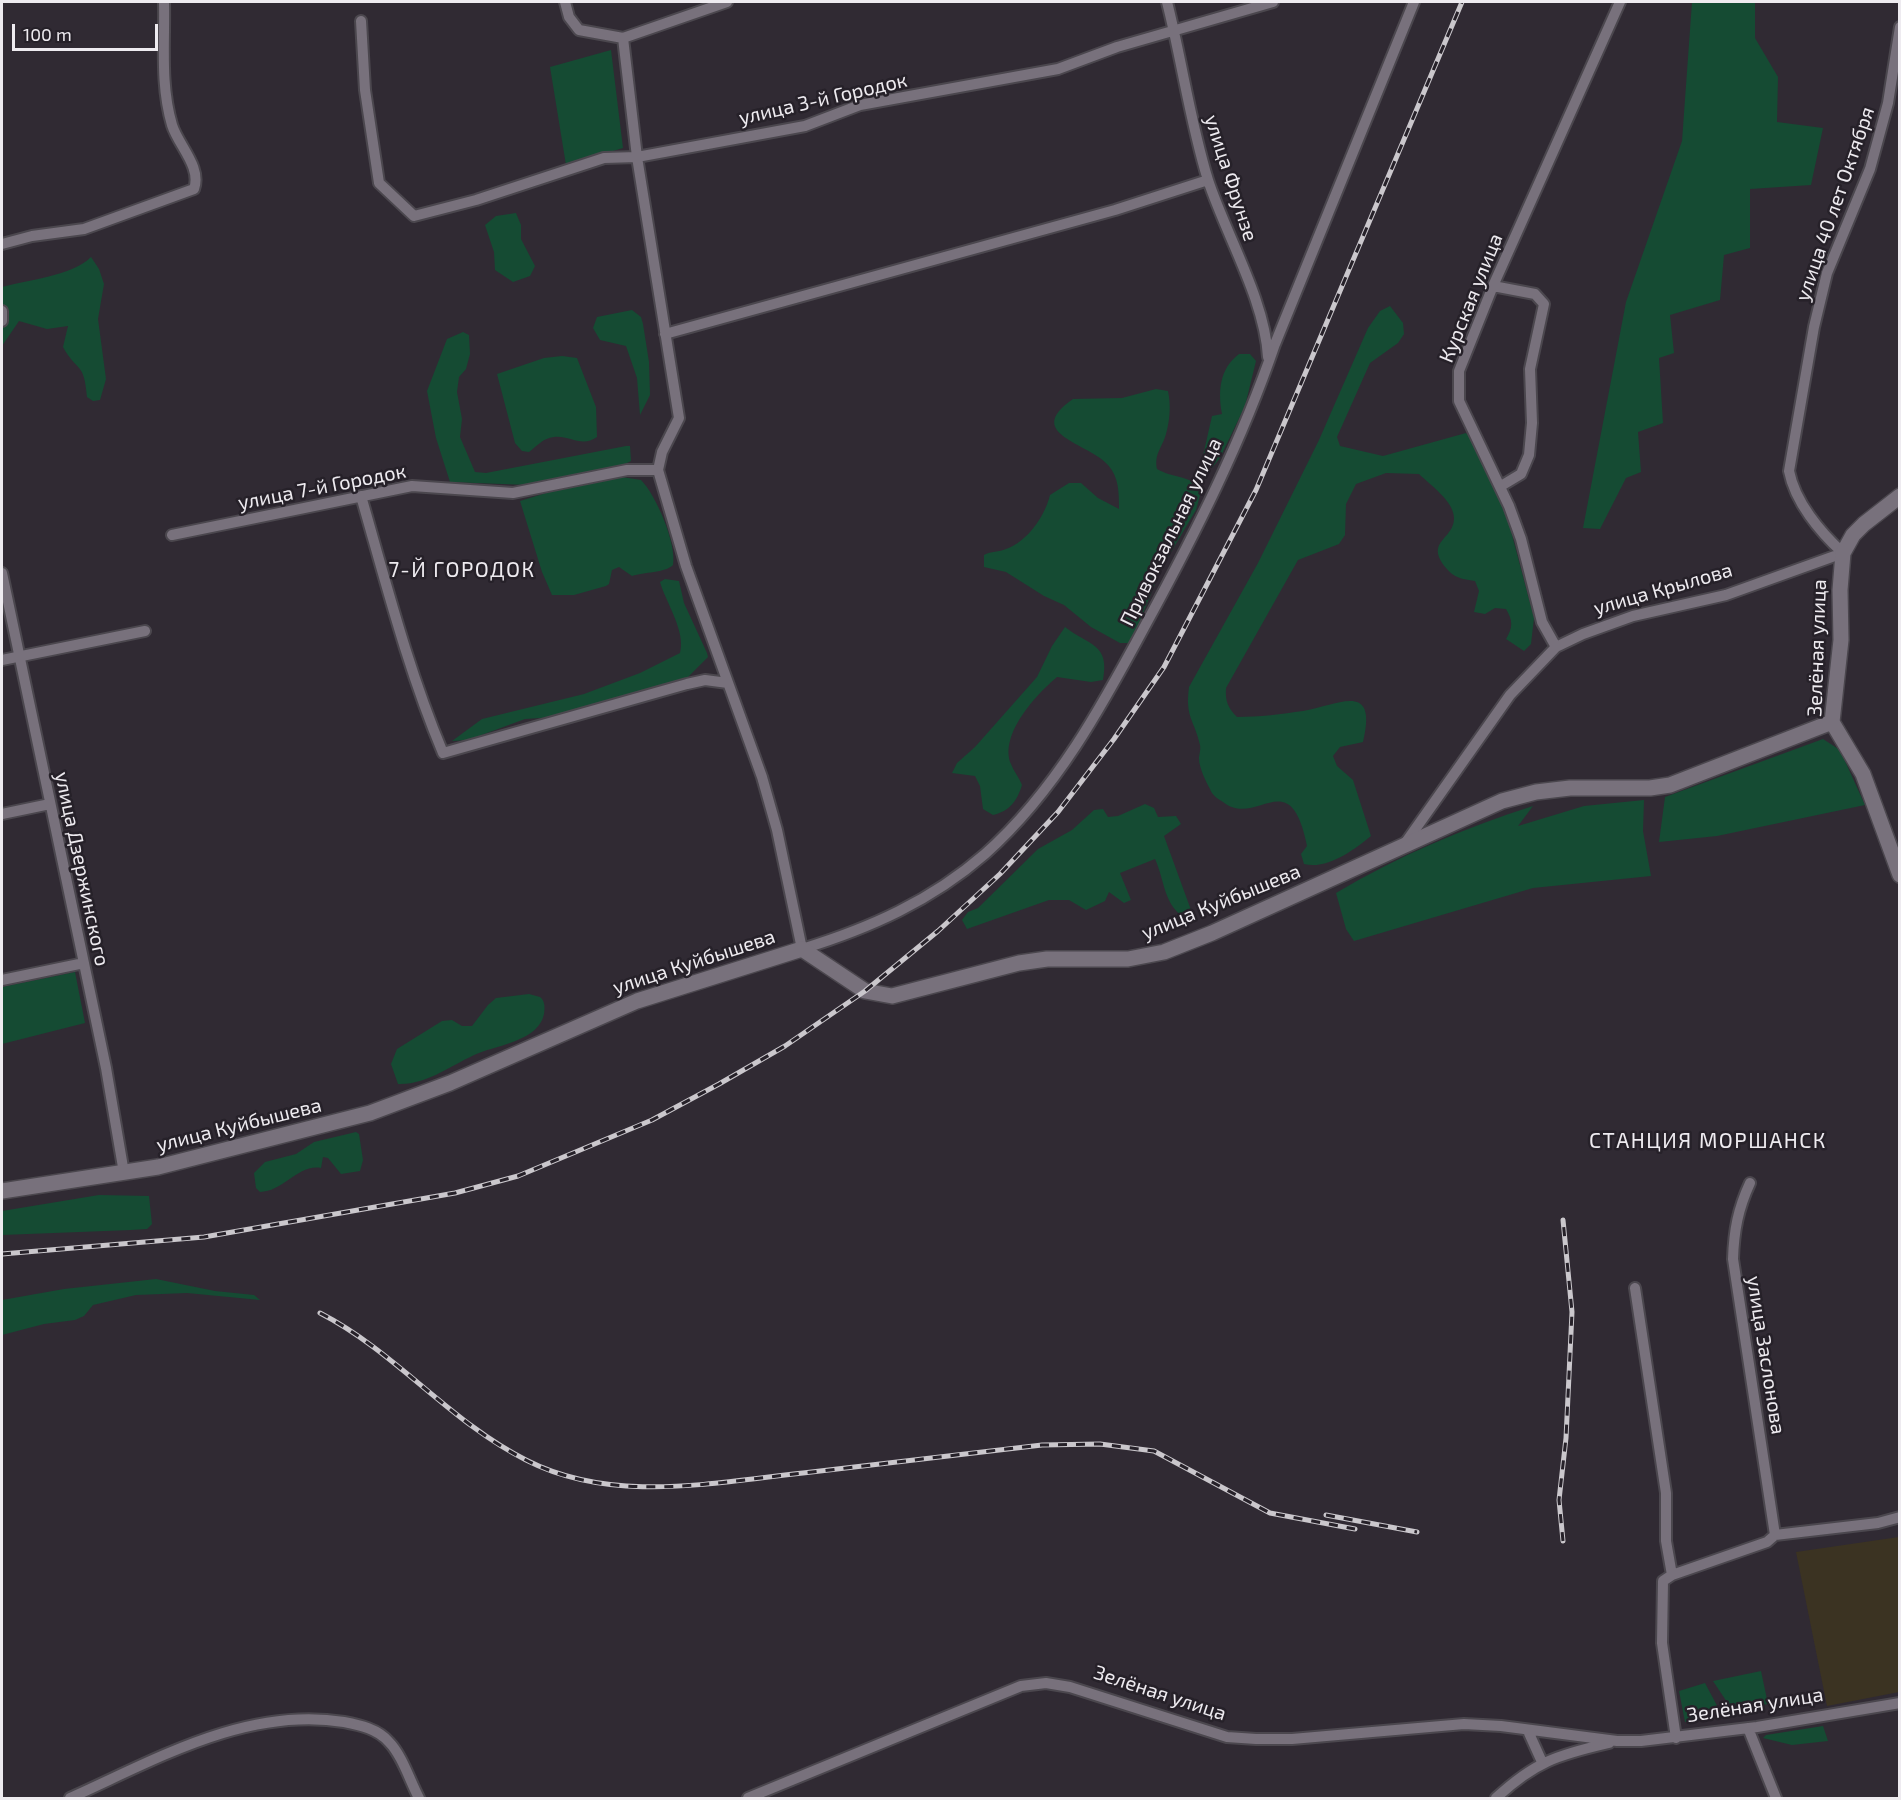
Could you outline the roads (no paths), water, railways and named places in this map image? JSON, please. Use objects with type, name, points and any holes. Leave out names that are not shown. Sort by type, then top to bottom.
[{"type":"street","points":[[2,244],[32,236],[84,229],[194,189],[196,182],[191,161],[173,126],[163,82],[164,2]]},
{"type":"street","points":[[565,2],[569,17],[579,30],[623,38],[727,2]]},
{"type":"street","name":"улица Фрунзе","points":[[1167,2],[1197,143],[1271,345]]},
{"type":"street","name":"улица 3-й Городок","points":[[361,21],[365,90],[379,183],[414,216],[476,200],[604,158],[637,157],[805,126],[860,105],[1058,69],[1174,29],[1273,2]]},
{"type":"street","points":[[1402,2],[1414,2]]},
{"type":"street","name":"Привокзальная улица","points":[[802,949],[852,934],[892,917],[932,894],[985,854],[1023,817],[1097,715],[1188,546],[1260,388],[1271,345],[1414,2]]},
{"type":"street","name":"Курская улица","points":[[1556,647],[1542,622],[1521,539],[1501,486],[1459,401],[1459,371],[1493,286],[1620,2]]},
{"type":"street","name":"улица 40 лет Октября","points":[[1843,553],[1829,541],[1808,512],[1796,493],[1789,471],[1819,305],[1840,236],[1870,169],[1888,104],[1899,27]]},
{"type":"street","points":[[623,38],[637,157],[679,418],[662,452],[658,470],[686,566],[762,777],[777,830],[802,949]]},
{"type":"street","points":[[665,334],[1115,210],[1209,180]]},
{"type":"street","points":[[1493,286],[1535,294],[1544,304],[1530,369],[1532,423],[1529,454],[1521,474],[1501,486]]},
{"type":"street","points":[[2,311],[2,321]]},
{"type":"street","name":"улица 7-й Городок","points":[[172,536],[412,486],[513,493],[627,470],[658,470]]},
{"type":"street","points":[[361,496],[403,644],[425,711],[443,753],[687,684],[705,680],[728,683]]},
{"type":"street","points":[[1843,553],[1853,535],[1899,496]]},
{"type":"street","name":"улица Крылова","points":[[1403,847],[1464,756],[1510,694],[1556,647],[1583,634],[1633,616],[1726,595],[1843,553]]},
{"type":"street","name":"Зелёная улица","points":[[1843,553],[1840,579],[1842,640],[1832,722],[1863,774],[1899,872]]},
{"type":"street","name":"улица Дзержинского","points":[[2,573],[84,963],[124,1173]]},
{"type":"street","points":[[2,660],[145,631]]},
{"type":"street","name":"улица Куйбышева","points":[[2,1191],[124,1173],[220,1153],[370,1113],[450,1083],[636,1001],[802,949],[865,990],[892,996],[1038,960],[1128,959],[1164,952],[1212,933],[1502,801],[1536,792],[1569,788],[1650,788],[1670,785],[1832,722]]},
{"type":"street","points":[[2,814],[50,804]]},
{"type":"street","points":[[2,980],[84,963]]},
{"type":"street","name":"улица Заслонова","points":[[1750,1183],[1739,1207],[1734,1231],[1733,1259],[1774,1535]]},
{"type":"street","points":[[1635,1288],[1666,1493],[1668,1578],[1662,1643],[1676,1738]]},
{"type":"street","points":[[1668,1578],[1767,1542],[1774,1535],[1878,1523],[1899,1517]]},
{"type":"street","name":"Зелёная улица","points":[[748,1798],[974,1704],[1022,1686],[1046,1683],[1070,1687],[1227,1737],[1292,1739],[1464,1724],[1501,1726],[1617,1741],[1676,1738],[1899,1703]]},
{"type":"street","points":[[70,1798],[211,1736],[263,1724],[324,1719],[375,1730],[390,1742],[419,1798]]},
{"type":"street","points":[[1748,1728],[1776,1798]]},
{"type":"street","points":[[1528,1731],[1542,1762]]},
{"type":"street","name":"Зелёная улица","points":[[1496,1798],[1518,1778],[1542,1762],[1564,1753],[1617,1741]]},
{"type":"railway","points":[[2,1254],[204,1237],[455,1193],[518,1176],[652,1120],[785,1046],[865,991],[938,931],[1000,874],[1058,812],[1114,739],[1164,667],[1256,490],[1462,2]]},
{"type":"railway","points":[[1563,1220],[1572,1312],[1566,1438],[1559,1500],[1563,1541]]},
{"type":"railway","points":[[320,1313],[374,1347],[447,1407],[498,1444],[526,1460],[559,1474],[593,1482],[627,1486],[698,1485],[1042,1445],[1100,1444],[1154,1451],[1270,1513],[1355,1529]]},
{"type":"railway","points":[[1326,1515],[1417,1532]]},
{"type":"district","name":"7-Й ГОРОДОК","points":[[462,570]]},
{"type":"district","name":"СТАНЦИЯ МОРШАНСК","points":[[1708,1141]]}]
